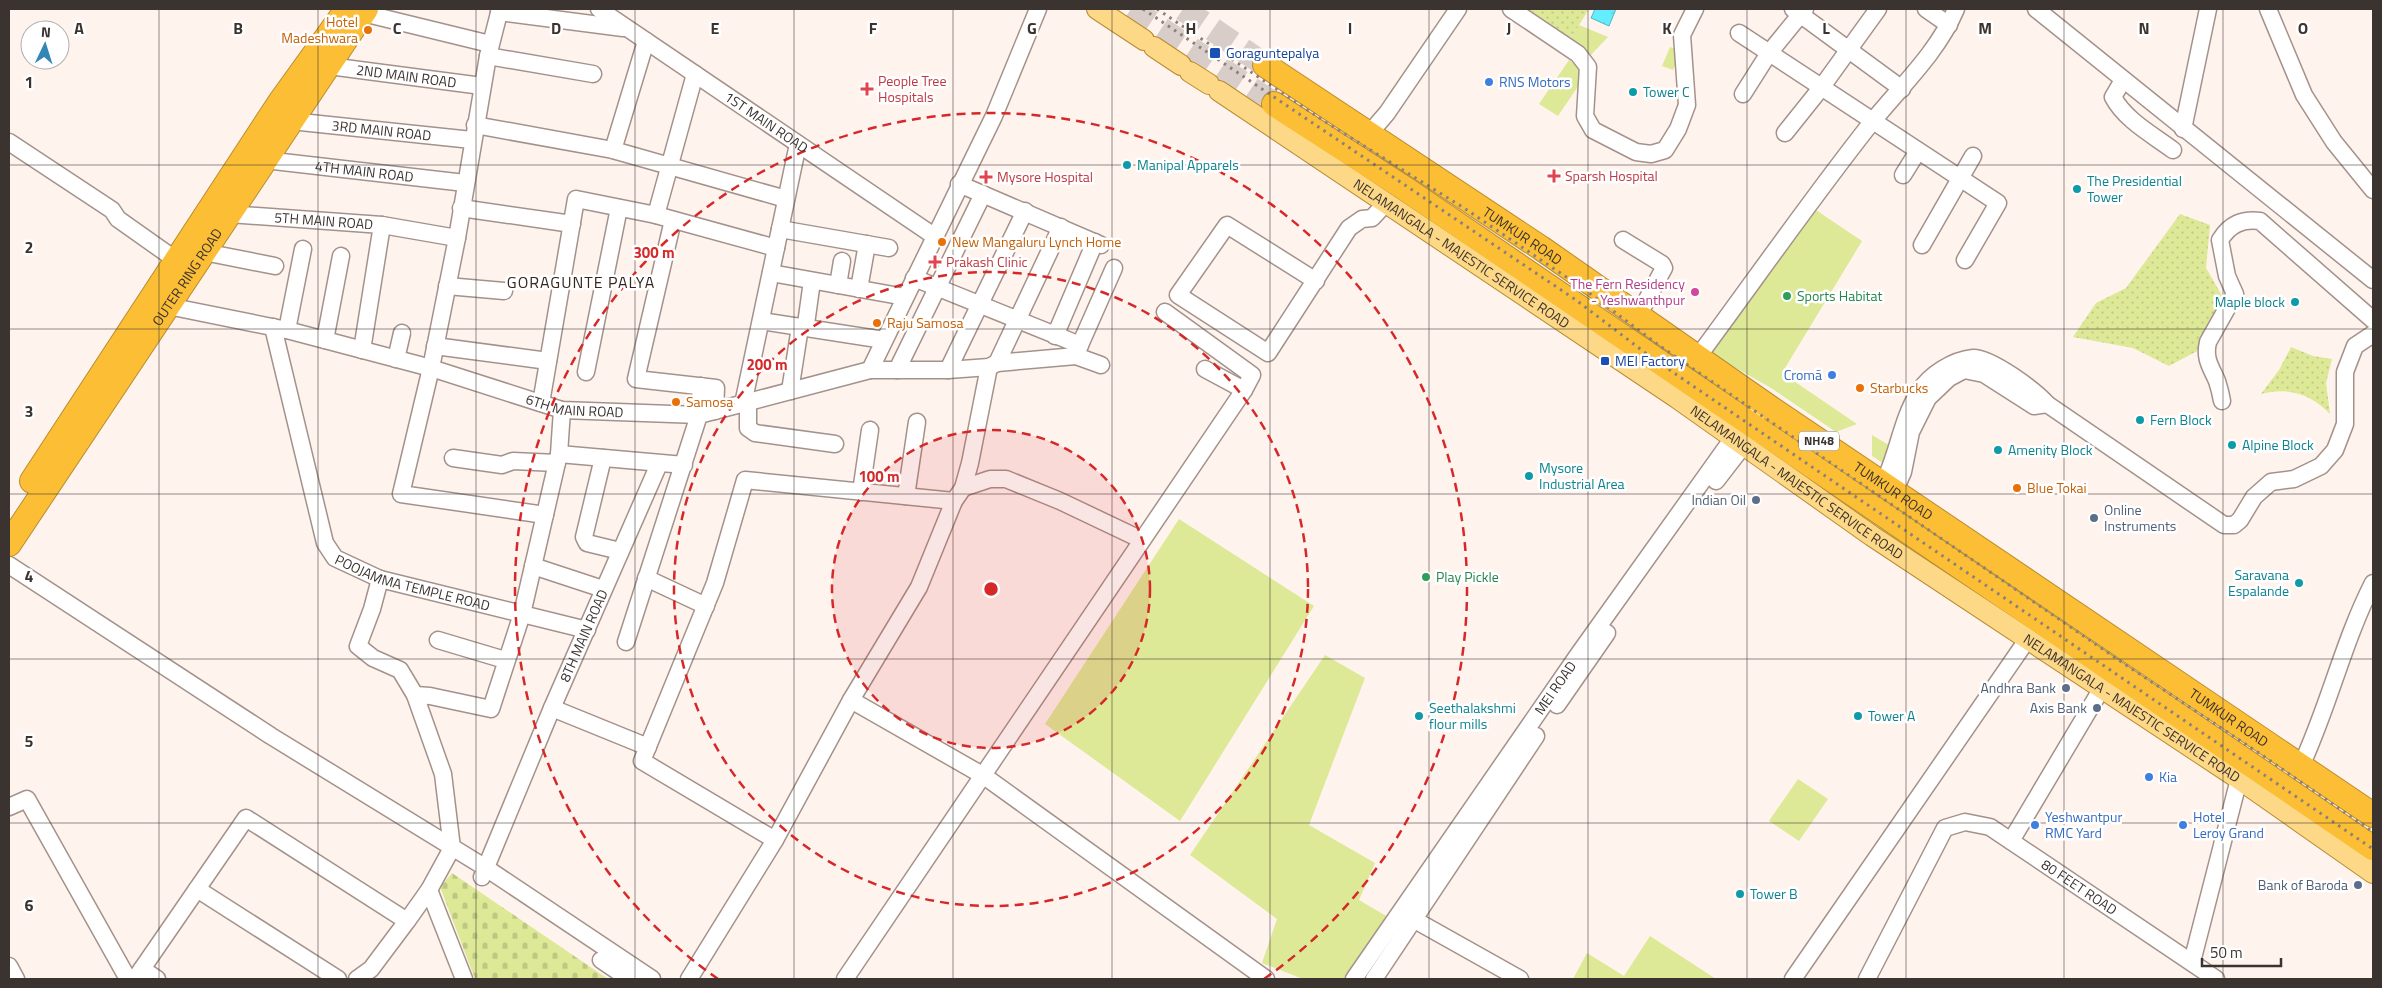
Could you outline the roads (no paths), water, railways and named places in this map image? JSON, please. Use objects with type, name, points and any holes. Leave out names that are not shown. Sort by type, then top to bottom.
[{"type":"highway","name":"OUTER RING ROAD","points":[[9,544],[329,66],[359,10]]},
{"type":"highway","name":"OUTER RING ROAD","points":[[9,516],[280,102],[359,10]]},
{"type":"highway","name":"TUMKUR ROAD","points":[[1265,66],[1525,237],[1697,358],[2373,815]]},
{"type":"highway","name":"TUMKUR ROAD","points":[[1274,104],[1404,188],[1745,433],[2373,848]]},
{"type":"main road","name":"NELAMANGALA - MAJESTIC SERVICE ROAD","points":[[1097,9],[1677,398],[1745,433],[2027,640],[2239,779],[2373,873]]},
{"type":"street","name":"1ST MAIN ROAD","points":[[599,9],[934,236]]},
{"type":"street","points":[[870,370],[959,184],[994,116],[1038,9]]},
{"type":"street","points":[[994,116],[1003,104],[1046,9]]},
{"type":"street","points":[[1369,134],[1378,108],[1444,9]]},
{"type":"street","points":[[1369,134],[1387,113],[1458,9]]},
{"type":"street","points":[[1511,9],[1578,54],[1588,67],[1585,116],[1593,130],[1636,152],[1651,154],[1665,150],[1678,129],[1687,105],[1682,35],[1695,9]]},
{"type":"street","points":[[1785,133],[1821,88],[1878,9]]},
{"type":"street","points":[[1926,9],[1949,25]]},
{"type":"street","points":[[1697,358],[1872,122],[1902,89],[1949,25],[1956,9]]},
{"type":"street","points":[[2036,9],[2373,280]]},
{"type":"street","points":[[2183,129],[2208,9]]},
{"type":"street","points":[[2268,9],[2304,95],[2334,142],[2373,190]]},
{"type":"street","points":[[359,10],[489,50],[593,74]]},
{"type":"street","points":[[545,515],[401,494],[435,346],[482,86],[489,50],[500,11],[628,28]]},
{"type":"street","points":[[1743,94],[1800,11],[1848,50],[1902,89]]},
{"type":"street","points":[[1738,33],[1872,122],[1998,202],[1965,260]]},
{"type":"street","points":[[613,150],[646,41]]},
{"type":"street","name":"2ND MAIN ROAD","points":[[329,66],[482,86]]},
{"type":"street","points":[[656,215],[695,74]]},
{"type":"street","points":[[2123,80],[2113,97],[2116,103],[2128,116],[2173,150]]},
{"type":"street","points":[[1660,151],[1681,105]]},
{"type":"street","name":"3RD MAIN ROAD","points":[[291,121],[474,133],[613,150],[786,199]]},
{"type":"street","points":[[9,142],[112,210],[118,220],[176,260]]},
{"type":"street","points":[[798,144],[746,403],[748,428],[755,433],[836,444]]},
{"type":"street","points":[[1903,175],[1918,151]]},
{"type":"street","points":[[9,155],[106,220],[118,220]]},
{"type":"street","points":[[1922,245],[1973,156]]},
{"type":"street","name":"4TH MAIN ROAD","points":[[265,160],[464,182]]},
{"type":"street","points":[[959,184],[1098,243],[1055,336]]},
{"type":"street","points":[[896,370],[983,194]]},
{"type":"street","points":[[541,403],[576,199],[656,215],[776,248]]},
{"type":"street","points":[[1316,281],[1228,225],[1178,295],[1268,353],[1316,281],[1350,228],[1362,219],[1372,218],[1386,203]]},
{"type":"street","points":[[461,208],[572,224]]},
{"type":"street","points":[[586,372],[619,208]]},
{"type":"street","points":[[948,370],[1025,212]]},
{"type":"street","name":"5TH MAIN ROAD","points":[[229,214],[382,225],[362,350]]},
{"type":"street","points":[[673,220],[636,378],[716,388],[715,411]]},
{"type":"street","points":[[1889,488],[1919,392],[1945,367],[1973,358],[1982,360],[2038,394],[2046,404],[2224,525],[2234,526],[2254,498],[2271,482],[2294,479],[2321,466],[2335,450],[2345,424],[2345,372],[2356,346],[2373,322],[2260,221],[2248,220],[2232,226],[2220,240],[2227,276],[2235,294],[2208,342],[2206,351],[2207,361],[2217,381],[2222,401]]},
{"type":"street","points":[[382,225],[456,238]]},
{"type":"street","points":[[689,979],[775,840],[851,700],[919,587],[970,463],[993,365],[1061,227]]},
{"type":"street","points":[[780,229],[889,248]]},
{"type":"street","points":[[1623,240],[1662,264],[1664,268],[1638,316]]},
{"type":"street","points":[[859,289],[867,244]]},
{"type":"street","points":[[280,329],[303,249]]},
{"type":"street","points":[[204,252],[275,266]]},
{"type":"street","points":[[325,340],[341,256]]},
{"type":"street","points":[[838,285],[842,261]]},
{"type":"street","points":[[1078,350],[1114,268]]},
{"type":"street","points":[[771,273],[904,297]]},
{"type":"street","points":[[914,278],[1055,336],[1102,365]]},
{"type":"street","points":[[790,391],[800,328],[806,324],[812,281]]},
{"type":"street","points":[[447,286],[504,291]]},
{"type":"street","name":"6TH MAIN ROAD","points":[[168,306],[325,340],[430,368],[562,410],[699,415],[870,370],[948,370],[993,365],[1078,350]]},
{"type":"street","points":[[845,979],[984,776],[1244,390],[1252,375],[1165,312]]},
{"type":"street","points":[[761,321],[884,340]]},
{"type":"street","name":"POOJAMMA TEMPLE ROAD","points":[[280,329],[325,543],[335,558],[380,579],[586,630]]},
{"type":"street","points":[[396,359],[402,333]]},
{"type":"street","points":[[435,346],[548,361]]},
{"type":"street","points":[[1205,369],[1244,390]]},
{"type":"street","points":[[626,642],[699,415],[701,386]]},
{"type":"street","name":"MEI ROAD","points":[[1354,979],[1578,655],[1745,433],[1770,407]]},
{"type":"street","points":[[415,695],[430,696],[491,709],[522,614],[558,458],[562,410]]},
{"type":"street","points":[[906,496],[917,422]]},
{"type":"street","points":[[861,492],[870,430]]},
{"type":"street","name":"MEI ROAD","points":[[1374,979],[1526,750],[1745,433]]},
{"type":"street","points":[[453,458],[502,465],[513,460],[603,458],[684,465]]},
{"type":"street","points":[[603,458],[584,537],[587,543],[620,551]]},
{"type":"street","name":"8TH MAIN ROAD","points":[[484,873],[603,589],[660,464]]},
{"type":"street","points":[[775,840],[642,761],[715,583],[745,480],[906,496],[958,494],[990,479],[1006,480],[1060,501],[1142,540]]},
{"type":"street","points":[[9,565],[98,628]]},
{"type":"street","points":[[533,566],[603,589]]},
{"type":"street","points":[[9,574],[271,736],[558,923],[652,979]]},
{"type":"street","points":[[646,578],[706,606]]},
{"type":"street","points":[[357,979],[373,974],[428,890],[449,852],[443,774],[415,695],[400,670],[373,658],[358,646],[372,609],[380,579]]},
{"type":"street","points":[[2301,766],[2316,733],[2356,617],[2373,583]]},
{"type":"street","points":[[438,640],[506,660]]},
{"type":"street","points":[[1793,979],[2027,640]]},
{"type":"street","points":[[2011,841],[2102,688]]},
{"type":"street","points":[[851,700],[984,776],[1266,979]]},
{"type":"street","points":[[552,708],[648,747]]},
{"type":"street","points":[[2216,979],[2192,962],[2239,779]]},
{"type":"street","points":[[9,807],[27,799],[128,979]]},
{"type":"street","points":[[157,979],[138,974],[246,818],[407,921]]},
{"type":"street","name":"80 FEET ROAD","points":[[1867,979],[1945,828],[1965,822],[1990,827],[2192,962]]},
{"type":"street","points":[[197,889],[338,979]]},
{"type":"street","points":[[428,890],[464,979]]},
{"type":"street","points":[[1413,919],[1520,979]]},
{"type":"street","points":[[558,923],[629,979]]},
{"type":"street","points":[[9,966],[16,979]]},
{"type":"water","points":[[1595,9],[1616,9],[1609,26],[1591,18]]},
{"type":"tunnel","points":[[1131,9],[1274,104]]},
{"type":"tunnel","points":[[1183,9],[1265,65]]},
{"type":"railway","points":[[1143,9],[1576,300],[1652,358],[2373,849]]},
{"type":"railway","points":[[1157,9],[1324,121],[1464,208],[1584,289],[1660,346],[2373,832]]},
{"type":"place","name":"Hotel Madeshwara","points":[[368,30]]},
{"type":"place","name":"Goraguntepalya","points":[[1215,53]]},
{"type":"place","name":"RNS Motors","points":[[1489,82]]},
{"type":"place","name":"People Tree Hospitals","points":[[867,89]]},
{"type":"place","name":"Tower C","points":[[1633,92]]},
{"type":"place","name":"Manipal Apparels","points":[[1127,165]]},
{"type":"place","name":"Sparsh Hospital","points":[[1554,176]]},
{"type":"place","name":"Mysore Hospital","points":[[986,177]]},
{"type":"place","name":"The Presidential Tower","points":[[2077,189]]},
{"type":"place","name":"New Mangaluru Lynch Home","points":[[942,242]]},
{"type":"place","name":"Prakash Clinic","points":[[935,262]]},
{"type":"place","name":"The Fern Residency - Yeshwanthpur","points":[[1695,292]]},
{"type":"place","name":"Sports Habitat","points":[[1787,296]]},
{"type":"place","name":"Maple block","points":[[2295,302]]},
{"type":"place","name":"Raju Samosa","points":[[877,323]]},
{"type":"place","name":"MEI Factory","points":[[1605,361]]},
{"type":"place","name":"Cromā","points":[[1832,375]]},
{"type":"place","name":"Starbucks","points":[[1860,388]]},
{"type":"place","name":"Samosa","points":[[676,402]]},
{"type":"place","name":"Fern Block","points":[[2140,420]]},
{"type":"place","name":"Alpine Block","points":[[2232,445]]},
{"type":"place","name":"Amenity Block","points":[[1998,450]]},
{"type":"place","name":"Mysore Industrial Area","points":[[1529,476]]},
{"type":"place","name":"Blue Tokai","points":[[2017,488]]},
{"type":"place","name":"Indian Oil","points":[[1756,500]]},
{"type":"place","name":"Online Instruments","points":[[2094,518]]},
{"type":"place","name":"Play Pickle","points":[[1426,577]]},
{"type":"place","name":"Saravana Espalande","points":[[2299,583]]},
{"type":"place","name":"Andhra Bank","points":[[2066,688]]},
{"type":"place","name":"Axis Bank","points":[[2097,708]]},
{"type":"place","name":"Seethalakshmi flour mills","points":[[1419,716]]},
{"type":"place","name":"Tower A","points":[[1858,716]]},
{"type":"place","name":"Kia","points":[[2149,777]]},
{"type":"place","name":"Yeshwantpur RMC Yard","points":[[2035,825]]},
{"type":"place","name":"Hotel Leroy Grand","points":[[2183,825]]},
{"type":"place","name":"Bank of Baroda","points":[[2358,885]]},
{"type":"place","name":"Tower B","points":[[1740,894]]},
{"type":"district","name":"GORAGUNTE PALYA","points":[[581,282]]}]
